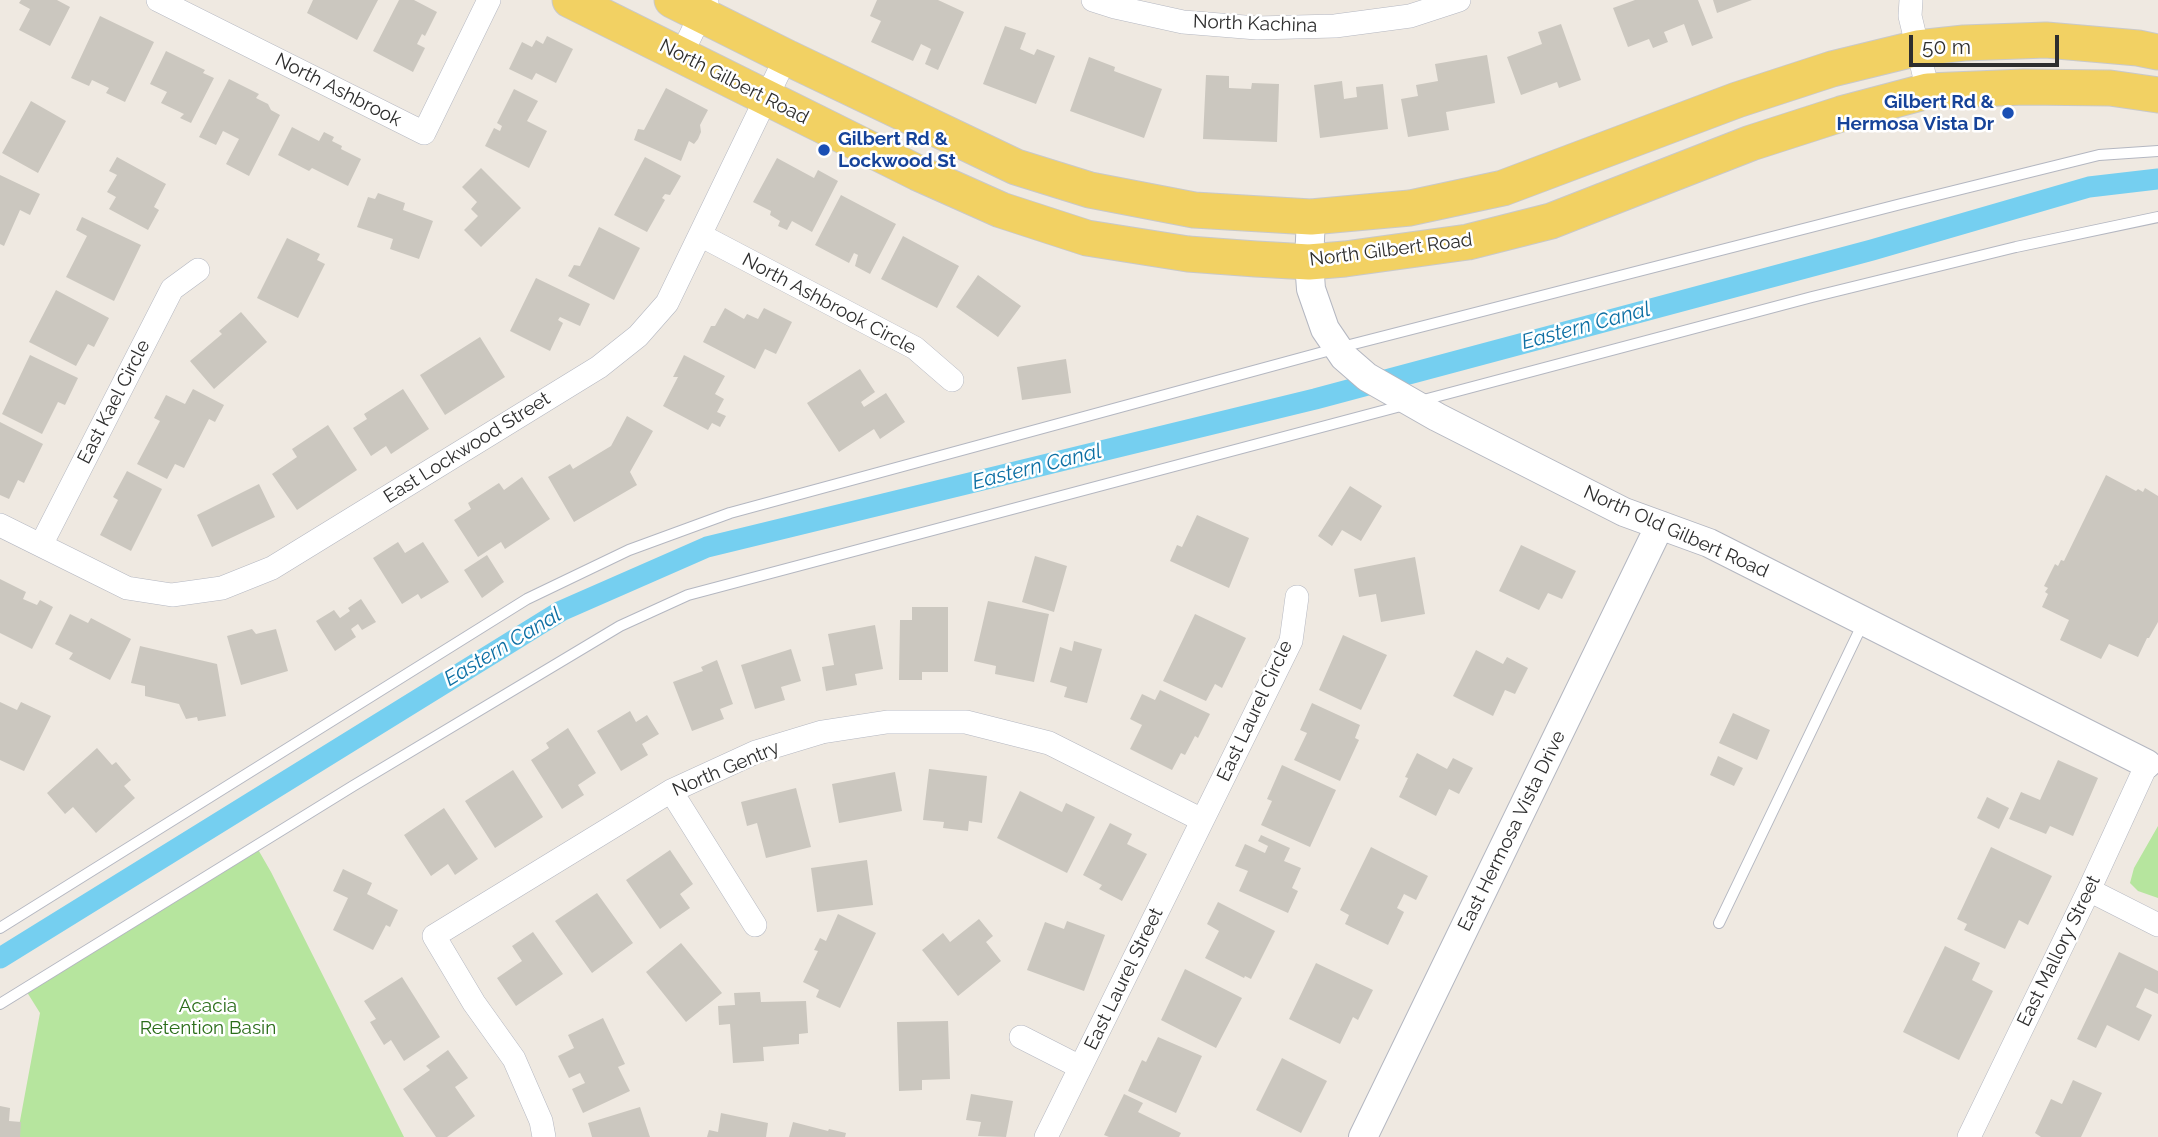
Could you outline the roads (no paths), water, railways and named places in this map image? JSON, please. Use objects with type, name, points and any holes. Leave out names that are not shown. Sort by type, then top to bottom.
[{"type":"main road","name":"North Gilbert Road","points":[[570,0],[918,173],[1001,209],[1087,238],[1188,254],[1309,262],[1390,254],[1468,242],[1550,221],[1751,144],[1841,114],[1928,91],[2024,87],[2110,88],[2158,95]]},
{"type":"main road","name":"North Gilbert Road","points":[[694,5],[786,57],[1016,167],[1090,190],[1194,210],[1311,217],[1410,208],[1503,188],[1749,96],[1832,69],[1918,48],[1964,43],[2046,40],[2158,52]]},
{"type":"street","name":"North Ashbrook","points":[[158,0],[424,133],[489,0]]},
{"type":"street","name":"North Kachina","points":[[1093,0],[1115,8],[1183,22],[1257,28],[1335,26],[1410,16],[1459,0]]},
{"type":"street","points":[[1911,0],[1910,16],[1928,91]]},
{"type":"street","points":[[681,55],[694,5]]},
{"type":"street","name":"East Lockwood Street","points":[[0,525],[127,589],[172,595],[222,588],[272,568],[599,367],[638,336],[667,303],[786,57]]},
{"type":"street","name":"North Old Gilbert Road","points":[[1311,217],[1311,289],[1325,329],[1341,353],[1367,377],[1624,512],[1709,543],[2147,764]]},
{"type":"street","name":"North Ashbrook Circle","points":[[700,235],[915,348],[952,380]]},
{"type":"street","name":"East Kael Circle","points":[[41,545],[172,289],[198,270]]},
{"type":"street","name":"East Hermosa Vista Drive","points":[[1363,1137],[1660,525]]},
{"type":"street","name":"East Laurel Circle","points":[[1202,820],[1291,641],[1297,597]]},
{"type":"street","name":"North Gentry","points":[[544,1137],[541,1121],[514,1059],[474,1003],[434,936],[671,792],[756,752],[822,732],[887,722],[966,722],[1049,743],[1202,820]]},
{"type":"street","name":"East Mallory Street","points":[[1969,1137],[2147,764]]},
{"type":"street","points":[[671,792],[755,925]]},
{"type":"street","name":"East Laurel Street","points":[[1046,1137],[1202,820]]},
{"type":"street","points":[[2089,890],[2158,925]]},
{"type":"street","points":[[1021,1037],[1080,1066]]},
{"type":"lane","points":[[0,928],[527,599],[629,550],[730,513],[1901,204],[2099,155],[2158,151]]},
{"type":"lane","points":[[0,1004],[353,786],[609,633],[688,595],[1408,400],[2016,247],[2158,217]]},
{"type":"lane","points":[[1719,923],[1864,621]]},
{"type":"waterway","name":"Eastern Canal","points":[[0,958],[561,611],[707,547],[1315,399],[1872,250],[2089,187],[2158,179]]},
{"type":"place","name":"Gilbert Rd & Hermosa Vista Dr","points":[[2008,113]]},
{"type":"place","name":"Gilbert Rd & Lockwood St","points":[[824,150]]},
{"type":"park label","name":"Acacia Retention Basin","points":[[208,1017]]}]
